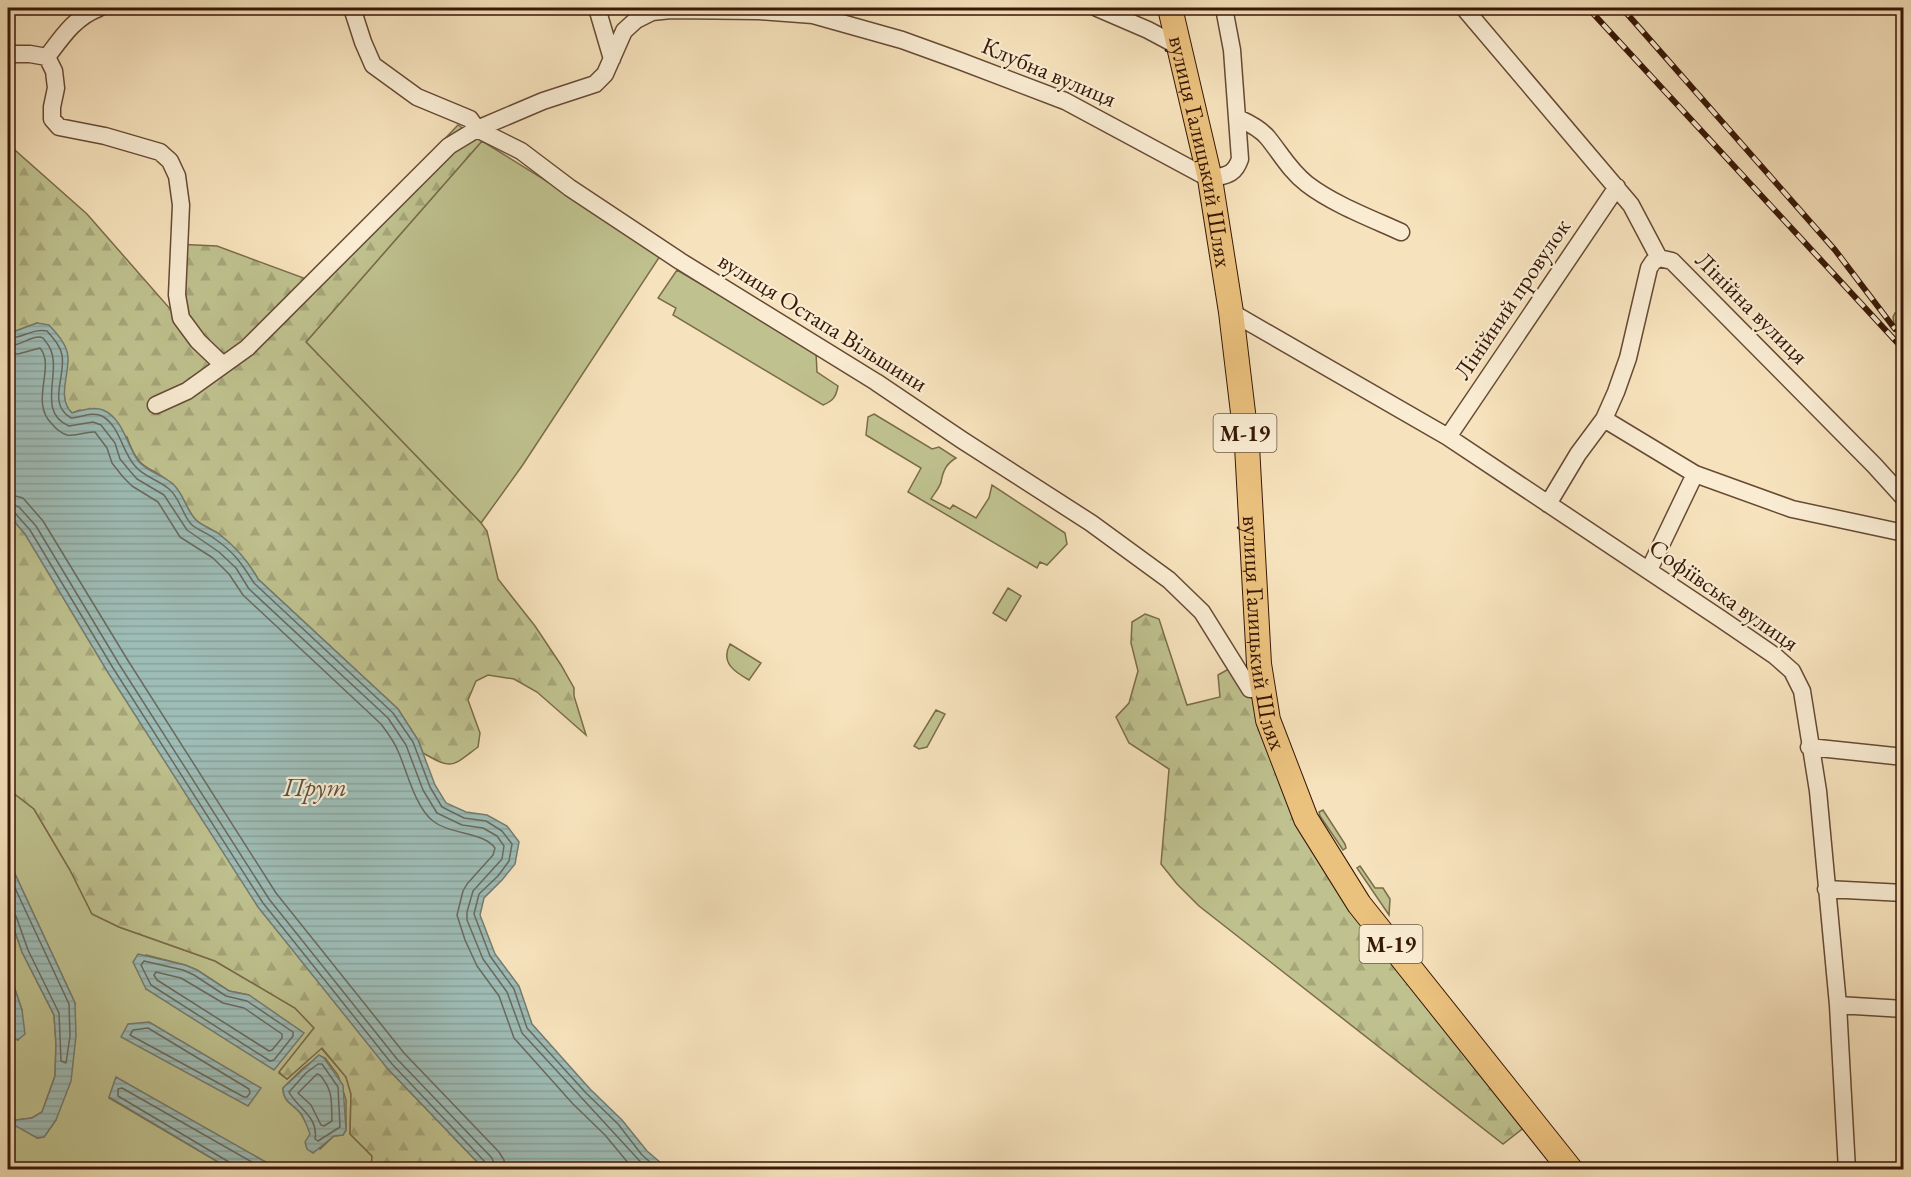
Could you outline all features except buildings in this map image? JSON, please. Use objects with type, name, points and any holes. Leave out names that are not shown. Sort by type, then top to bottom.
[{"type":"highway","name":"вулиця Галицький Шлях","points":[[1170,8],[1210,179],[1232,312],[1247,446],[1259,664],[1268,720],[1306,819],[1359,904],[1571,1170]]},
{"type":"street","points":[[47,57],[66,31],[86,13],[99,8]]},
{"type":"street","name":"вулиця Остапа Вільшини","points":[[352,8],[373,65],[417,97],[470,119],[477,129],[521,152],[570,188],[680,261],[876,382],[1091,523],[1169,580],[1202,612],[1250,689],[1263,689]]},
{"type":"street","points":[[597,8],[612,59]]},
{"type":"street","points":[[1097,8],[1180,47]]},
{"type":"street","points":[[1210,179],[1236,170],[1240,159],[1232,50],[1224,8]]},
{"type":"street","name":"Лінійна вулиця","points":[[1464,8],[1617,187],[1631,205],[1659,258],[1672,261],[1904,498]]},
{"type":"street","name":"Клубна вулиця","points":[[156,405],[187,391],[247,348],[449,146],[477,129],[543,100],[595,84],[605,74],[624,32],[636,20],[652,12],[671,10],[759,11],[813,15],[902,40],[1065,101],[1210,179]]},
{"type":"street","points":[[8,54],[47,57]]},
{"type":"street","points":[[47,57],[54,71],[56,88],[52,119],[59,127],[105,136],[160,152],[170,161],[177,176],[181,205],[177,295],[181,318],[198,341],[224,366]]},
{"type":"street","points":[[1238,118],[1268,137],[1283,161],[1307,184],[1347,207],[1401,232]]},
{"type":"street","name":"Лінійний провулок","points":[[1448,437],[1617,187]]},
{"type":"street","points":[[1548,504],[1578,454],[1604,419],[1628,358],[1649,268],[1659,258]]},
{"type":"street","name":"Софіївська вулиця","points":[[1232,312],[1448,437],[1649,570],[1775,656],[1791,671],[1802,691],[1809,747],[1818,791],[1838,1005],[1847,1170]]},
{"type":"street","points":[[1604,419],[1695,474],[1791,509],[1904,533]]},
{"type":"street","points":[[1649,570],[1695,474]]},
{"type":"street","points":[[1809,747],[1904,757]]},
{"type":"street","points":[[1826,889],[1904,893]]},
{"type":"street","points":[[1838,1005],[1904,1009]]},
{"type":"green space","points":[[458,125],[482,141],[306,342],[481,523],[487,531],[498,579],[535,626],[574,688],[574,696],[586,735],[537,692],[514,679],[488,675],[476,681],[468,700],[480,733],[478,747],[457,762],[446,764],[423,753],[418,740],[398,709],[258,579],[246,560],[231,544],[196,520],[177,489],[136,457],[127,437],[80,410],[72,413],[66,407],[64,395],[37,323],[8,332],[8,144],[87,214],[171,310],[175,244],[217,246],[306,279],[342,246]]},
{"type":"green space","points":[[482,141],[662,253],[522,466],[481,523],[306,342]]},
{"type":"green space","points":[[677,270],[816,352],[817,372],[838,386],[834,398],[823,405],[673,315],[676,308],[658,298]]},
{"type":"green space","points":[[1904,311],[1903,337],[1894,324],[1893,317],[1895,313]]},
{"type":"green space","points":[[874,414],[932,449],[939,447],[956,458],[946,468],[931,499],[950,509],[953,505],[976,518],[989,498],[992,485],[1065,533],[1067,544],[1047,565],[1040,562],[1037,568],[908,492],[921,468],[866,435],[868,417]]},
{"type":"green space","points":[[8,514],[25,534],[387,1068],[484,1169],[371,1169],[372,1156],[350,1134],[351,1094],[346,1077],[322,1048],[287,1079],[279,1072],[314,1028],[295,1008],[215,961],[119,927],[92,914],[70,870],[34,809],[8,789]]},
{"type":"green space","points":[[1008,588],[1021,596],[1006,621],[993,613]]},
{"type":"green space","points":[[1145,614],[1159,619],[1187,705],[1220,697],[1218,675],[1234,666],[1267,720],[1302,823],[1526,1126],[1503,1144],[1199,906],[1161,864],[1169,769],[1129,743],[1116,717],[1129,703],[1138,671],[1131,643],[1132,622]]},
{"type":"green space","points":[[730,644],[761,663],[749,680],[730,666],[727,651]]},
{"type":"green space","points":[[936,710],[945,714],[927,747],[919,749],[914,746]]},
{"type":"green space","points":[[8,789],[34,809],[70,870],[92,914],[119,927],[215,961],[295,1008],[314,1028],[279,1073],[287,1079],[321,1048],[346,1077],[351,1094],[350,1134],[372,1156],[371,1169],[278,1169],[116,1078],[109,1098],[230,1169],[137,1170],[132,1167],[123,1167],[120,1170],[8,1169],[8,1113],[11,1108],[11,1091],[8,1084],[8,1036],[18,1040],[22,1010],[8,969],[8,911],[22,952],[54,1015],[55,1076],[42,1112],[32,1118],[16,1120],[37,1138],[44,1137],[56,1120],[75,1003],[8,859]],"holes":[[[146,955],[185,965],[197,970],[229,991],[249,995],[146,989]],[[319,1056],[325,1058],[338,1075],[346,1100],[346,1130],[343,1135],[334,1136],[320,1149],[301,1114],[289,1103],[283,1093],[283,1088]]]},
{"type":"green space","points":[[1323,810],[1345,844],[1346,848],[1343,850],[1320,816],[1319,812]]},
{"type":"green space","points":[[1360,866],[1375,888],[1383,888],[1390,899],[1389,915],[1357,868]]},
{"type":"water","name":"Прут","points":[[37,323],[49,325],[66,348],[68,364],[64,394],[72,413],[96,408],[110,414],[120,426],[139,462],[174,485],[196,520],[231,544],[246,560],[258,579],[398,709],[418,740],[435,785],[446,803],[466,812],[487,815],[507,826],[519,842],[515,864],[484,898],[480,915],[495,954],[519,986],[532,1024],[590,1089],[622,1120],[647,1151],[668,1169],[484,1169],[387,1068],[258,907],[107,671],[25,534],[8,514],[8,332]]},
{"type":"water","points":[[8,859],[75,1003],[76,1036],[71,1081],[56,1120],[44,1137],[37,1138],[14,1125],[16,1120],[32,1118],[42,1112],[55,1076],[54,1015],[22,952],[8,911]]},
{"type":"water","points":[[138,954],[197,970],[229,991],[249,995],[304,1033],[274,1070],[146,989],[133,962]]},
{"type":"water","points":[[8,969],[22,1010],[25,1034],[18,1040],[8,1036]]},
{"type":"water","points":[[149,1022],[261,1088],[248,1106],[121,1037],[128,1024]]},
{"type":"water","points":[[319,1055],[324,1058],[343,1085],[346,1130],[343,1135],[334,1136],[313,1153],[307,1149],[305,1142],[310,1134],[302,1115],[287,1100],[283,1088]]},
{"type":"water","points":[[116,1077],[278,1169],[230,1169],[109,1097]]},
{"type":"railway","points":[[1588,8],[1904,350]]},
{"type":"railway","points":[[1622,8],[1835,250],[1895,329]]}]
